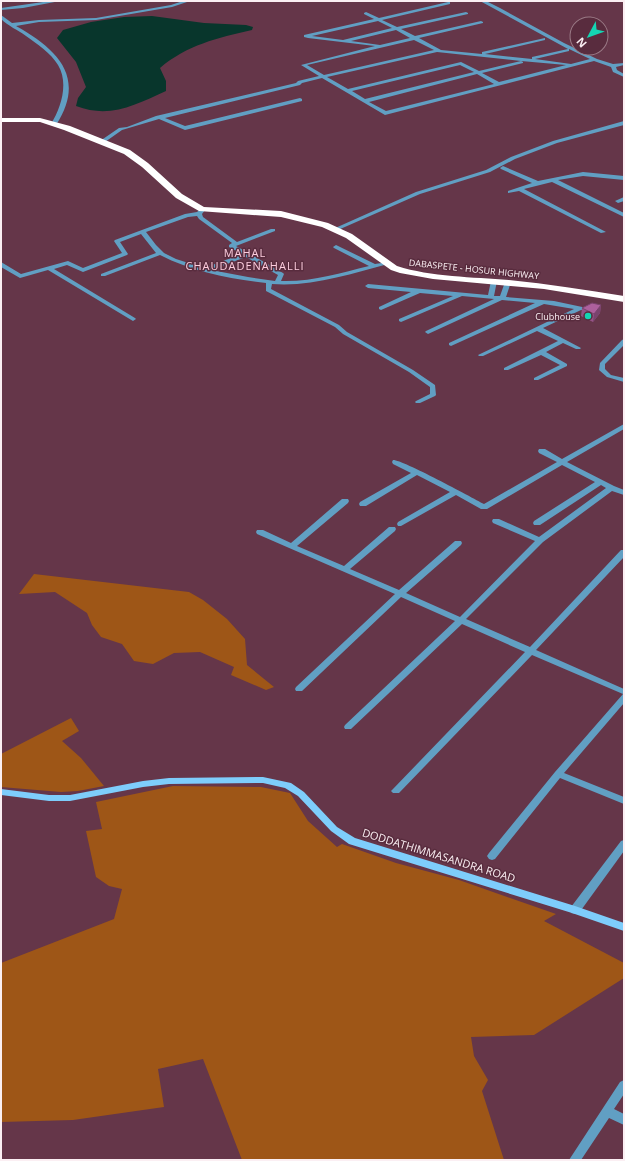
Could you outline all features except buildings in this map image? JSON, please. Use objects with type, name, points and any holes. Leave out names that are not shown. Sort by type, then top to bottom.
[{"type":"highway","name":"DABASPETE - HOSUR HIGHWAY","points":[[1,120],[40,120],[103,141],[137,158],[179,196],[200,212],[281,214],[318,223],[336,229],[349,236],[394,268],[416,274],[508,282],[624,299]]},
{"type":"street","points":[[1,9],[58,1]]},
{"type":"street","points":[[11,25],[39,21],[96,19],[172,6],[188,1]]},
{"type":"street","points":[[482,1],[498,8],[562,45],[614,66],[624,64]]},
{"type":"street","points":[[384,46],[306,36],[448,3]]},
{"type":"street","points":[[366,13],[438,50],[575,64]]},
{"type":"street","points":[[343,41],[466,13]]},
{"type":"street","points":[[1,16],[11,25],[26,34],[54,58],[62,67],[66,92],[61,114],[54,124]]},
{"type":"street","points":[[481,22],[303,65],[385,113],[592,60]]},
{"type":"street","points":[[477,55],[543,39]]},
{"type":"street","points":[[103,141],[121,129],[128,128],[156,116],[298,84],[300,82],[438,50]]},
{"type":"street","points":[[364,101],[567,50]]},
{"type":"street","points":[[347,90],[461,62],[498,84]]},
{"type":"street","points":[[614,66],[615,70],[624,76]]},
{"type":"street","points":[[156,116],[185,128],[300,100]]},
{"type":"street","points":[[336,229],[418,193],[488,171],[513,158],[555,142],[624,122]]},
{"type":"street","points":[[503,168],[537,183]]},
{"type":"street","points":[[510,192],[537,183],[583,174],[624,178]]},
{"type":"street","points":[[553,180],[624,215]]},
{"type":"street","points":[[519,189],[603,232]]},
{"type":"street","points":[[1,264],[20,276],[68,263],[83,270],[113,260],[125,254],[117,240],[187,215],[200,212],[237,244]]},
{"type":"street","points":[[273,230],[231,246],[281,274],[278,282]]},
{"type":"street","points":[[142,231],[161,253],[174,259],[205,270],[269,282],[297,283],[386,263]]},
{"type":"street","points":[[336,247],[375,266]]},
{"type":"street","points":[[103,275],[161,253]]},
{"type":"street","points":[[205,270],[246,255]]},
{"type":"street","points":[[50,268],[133,319]]},
{"type":"street","points":[[490,297],[494,281]]},
{"type":"street","points":[[269,282],[268,290],[337,326],[345,333],[412,371],[434,386],[433,395],[418,402]]},
{"type":"street","points":[[428,332],[502,298],[508,282]]},
{"type":"street","points":[[368,286],[543,302],[583,308],[480,355]]},
{"type":"street","points":[[381,308],[419,291]]},
{"type":"street","points":[[401,320],[461,294]]},
{"type":"street","points":[[451,344],[543,302]]},
{"type":"street","points":[[537,328],[578,348]]},
{"type":"street","points":[[506,369],[563,341]]},
{"type":"street","points":[[624,341],[602,364],[602,370],[609,376],[624,380]]},
{"type":"street","points":[[536,379],[565,365],[541,352]]},
{"type":"street","points":[[396,462],[484,507],[624,426]]},
{"type":"street","points":[[542,451],[611,488],[624,493]]},
{"type":"street","points":[[364,504],[417,472]]},
{"type":"street","points":[[537,523],[601,482]]},
{"type":"street","points":[[348,727],[461,620],[540,540],[611,488]]},
{"type":"street","points":[[402,524],[456,492]]},
{"type":"street","points":[[292,546],[345,501]]},
{"type":"street","points":[[496,521],[540,540]]},
{"type":"street","points":[[345,569],[392,529]]},
{"type":"street","points":[[260,532],[624,692]]},
{"type":"street","points":[[299,689],[400,594],[458,543]]},
{"type":"street","points":[[396,791],[624,552]]},
{"type":"street","points":[[492,856],[558,774],[624,697]]},
{"type":"street","points":[[558,774],[624,801]]},
{"type":"street","name":"DODDATHIMMASANDRA ROAD","points":[[1,792],[49,798],[70,798],[143,784],[169,781],[263,780],[276,782],[288,785],[301,794],[334,829],[352,841],[575,910],[624,927]]},
{"type":"street","points":[[575,910],[624,844]]},
{"type":"street","points":[[575,1160],[624,1085]]},
{"type":"street","points":[[607,1111],[624,1120]]},
{"type":"shaded area","points":[[152,16],[204,23],[246,25],[253,27],[252,30],[203,43],[170,60],[160,68],[166,81],[166,91],[155,96],[122,109],[111,111],[88,110],[76,106],[78,98],[86,87],[76,62],[57,38],[63,30],[91,22],[124,17]]},
{"type":"shaded area","points":[[34,574],[189,592],[203,600],[227,619],[245,639],[247,665],[274,687],[266,690],[231,675],[234,667],[200,652],[174,653],[153,664],[134,661],[122,644],[101,637],[92,625],[87,613],[55,592],[19,594]]},
{"type":"shaded area","points":[[71,718],[79,731],[62,741],[81,758],[104,786],[78,791],[61,792],[1,787],[1,754]]},
{"type":"shaded area","points":[[173,786],[261,787],[290,793],[308,821],[337,847],[342,844],[396,863],[459,880],[556,914],[544,921],[624,963],[624,978],[534,1035],[471,1037],[474,1056],[488,1080],[482,1091],[504,1160],[242,1160],[203,1059],[158,1069],[164,1107],[73,1120],[1,1122],[1,963],[114,919],[122,889],[109,886],[96,877],[86,831],[102,829],[96,802]]},
{"type":"place","name":"Clubhouse","points":[[588,316]]},
{"type":"district","name":"MAHAL CHAUDADENAHALLI","points":[[245,258]]}]
